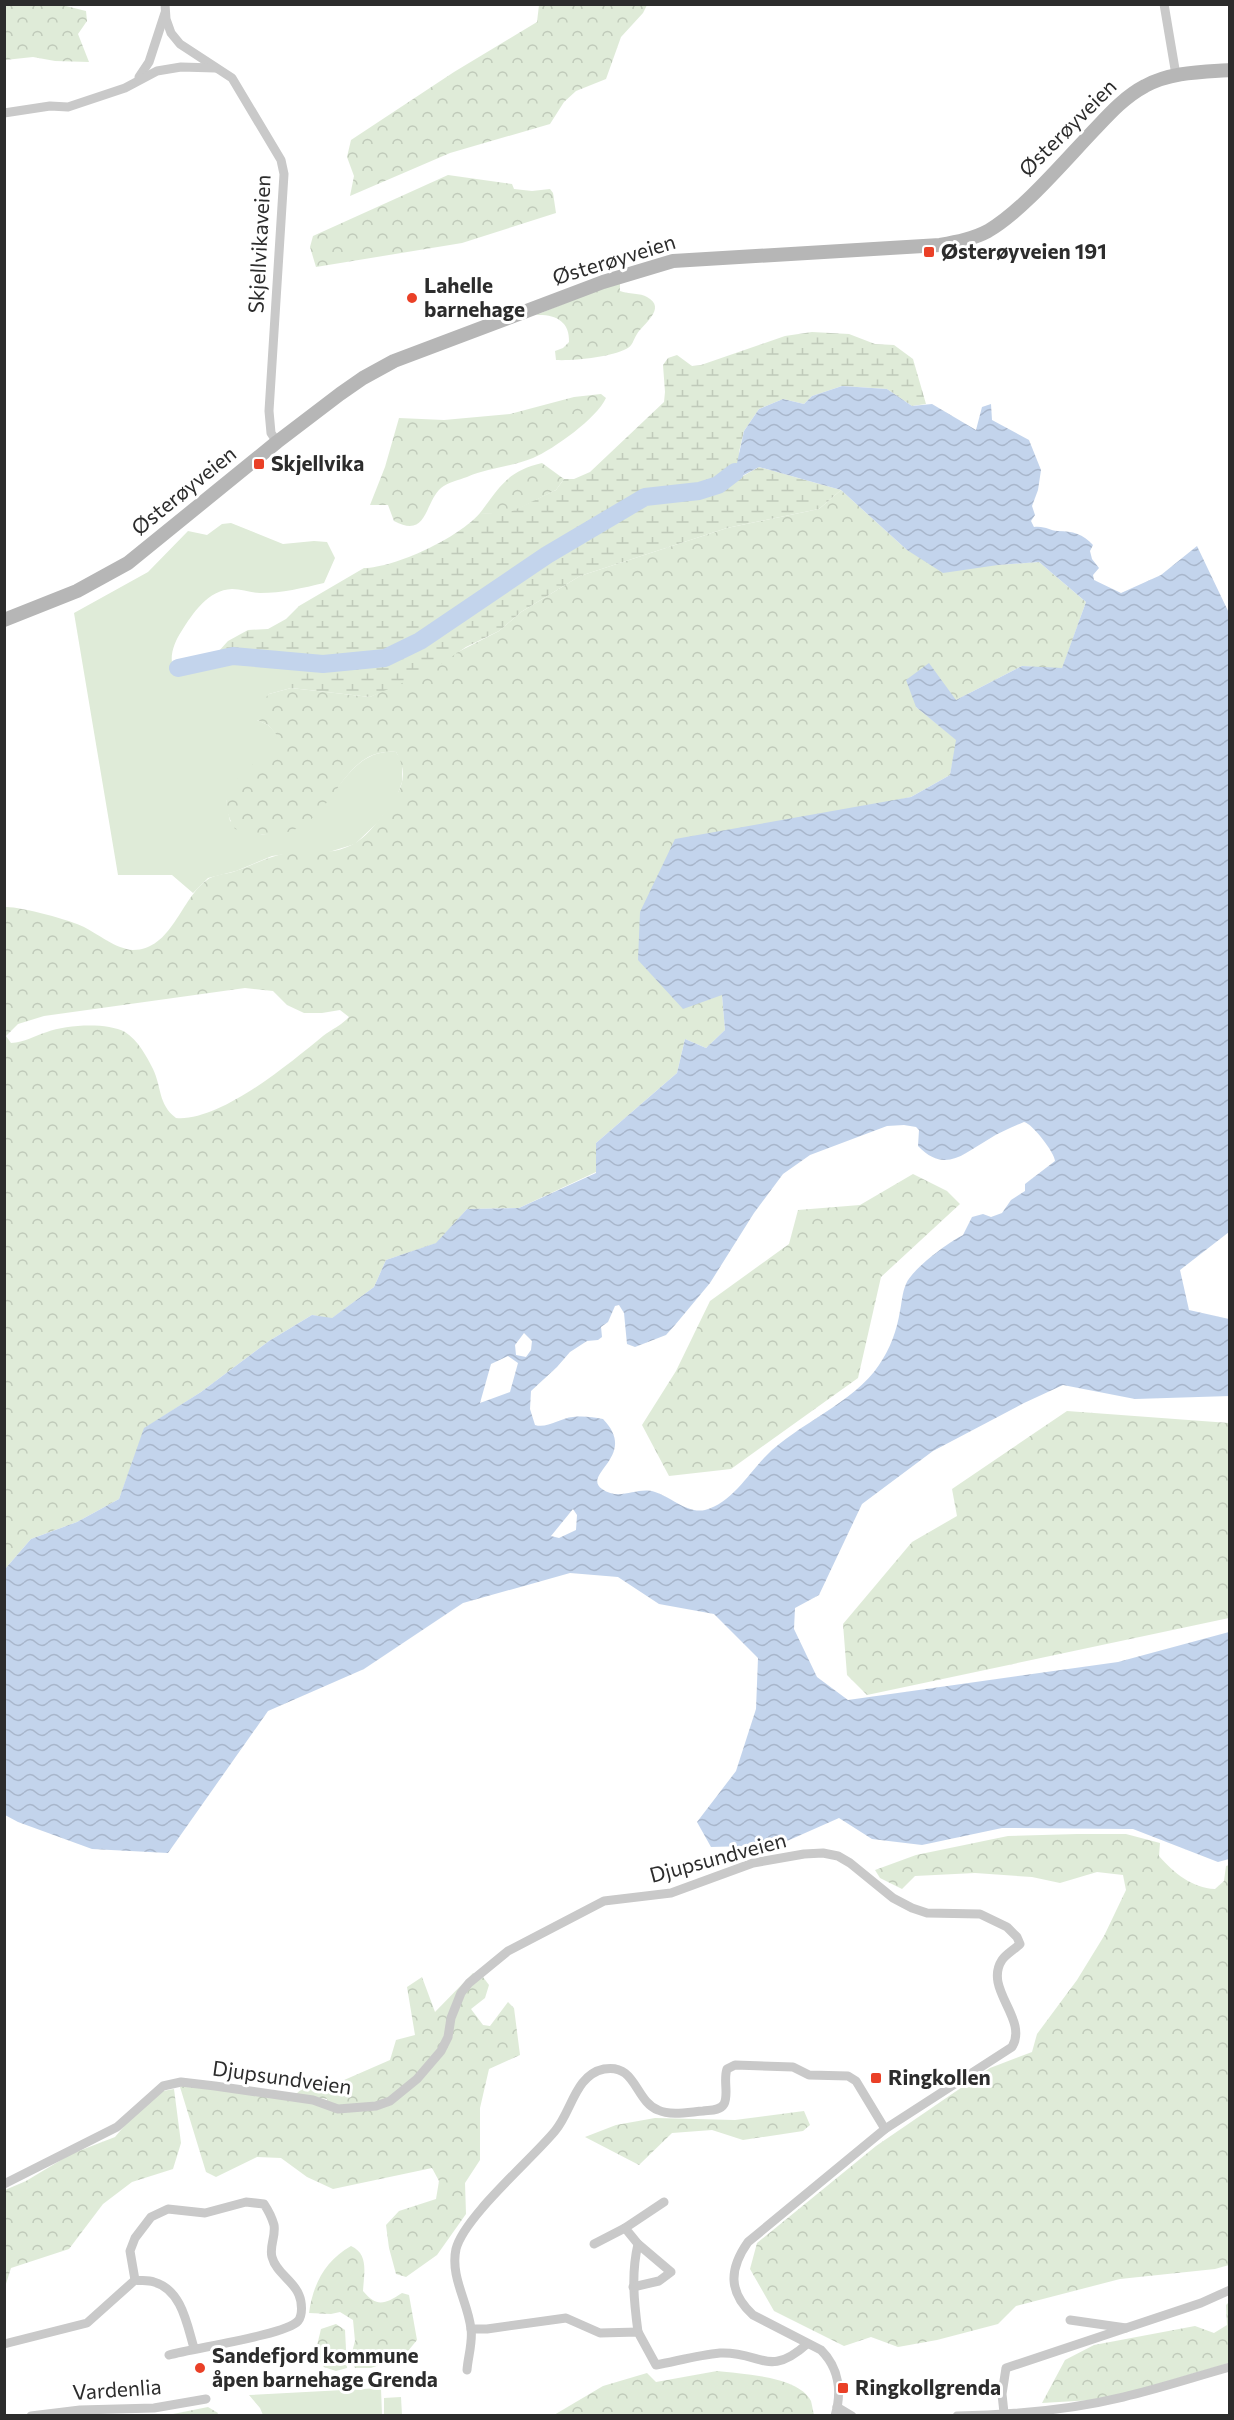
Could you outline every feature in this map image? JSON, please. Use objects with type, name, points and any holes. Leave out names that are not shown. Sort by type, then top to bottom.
[{"type":"main road","name":"Østerøyveien","points":[[4,620],[77,591],[128,563],[277,442],[356,382],[394,361],[485,325],[648,267],[693,258],[921,247],[973,238],[997,225],[1017,208],[1126,98],[1146,85],[1176,75],[1230,70]]},
{"type":"street","points":[[1164,4],[1176,75]]},
{"type":"street","name":"Skjellvikaveien","points":[[165,8],[171,33],[180,44],[232,78],[275,148],[284,174],[269,411],[271,433],[277,442]]},
{"type":"street","name":"Skjellvikaveien","points":[[138,79],[150,62],[165,8]]},
{"type":"street","points":[[4,113],[50,106],[68,107],[125,88],[138,79],[169,68],[216,68]]},
{"type":"street","name":"Djupsundveien","points":[[4,2184],[117,2127],[163,2086],[181,2082],[313,2100],[339,2109],[376,2106],[390,2101],[417,2079],[441,2051],[461,1993],[469,1983],[508,1951],[604,1901],[671,1893],[753,1863],[804,1854],[824,1853],[838,1856],[893,1898],[912,1908],[927,1913],[980,1914],[1006,1927],[1017,1937],[1020,1944],[1002,1959],[999,1969],[1002,1996],[1013,2015],[1015,2042],[1012,2047],[885,2128]]},
{"type":"street","points":[[467,2370],[471,2329],[459,2289],[456,2267],[457,2247],[468,2227],[484,2207],[556,2130],[583,2081],[594,2072],[614,2068],[631,2077],[650,2106],[659,2111],[675,2113],[715,2110],[723,2107],[725,2102],[724,2077],[727,2069],[735,2065],[793,2067],[809,2075],[848,2076],[856,2081],[885,2128],[748,2242],[737,2257],[734,2285],[737,2296],[753,2315],[821,2350],[834,2367],[839,2394],[836,2411],[852,2415]]},
{"type":"street","name":"Vardenlia","points":[[135,2280],[130,2251],[135,2238],[151,2217],[168,2209],[206,2213],[246,2202],[264,2204],[274,2226],[272,2258],[279,2271],[299,2293],[302,2307],[300,2319],[294,2325],[266,2335],[194,2348],[169,2355]]},
{"type":"street","points":[[594,2244],[625,2228],[664,2202]]},
{"type":"street","points":[[625,2228],[638,2244],[671,2272],[659,2281],[633,2287]]},
{"type":"street","points":[[638,2244],[634,2260],[633,2287],[638,2332],[656,2365],[720,2353],[779,2362],[792,2358],[807,2344]]},
{"type":"street","points":[[4,2344],[87,2323],[135,2280],[154,2282],[174,2294],[185,2315],[194,2348]]},
{"type":"street","points":[[1004,2413],[1002,2394],[1006,2368],[1201,2303],[1230,2290]]},
{"type":"street","points":[[471,2329],[487,2329],[566,2318],[600,2333],[638,2332]]},
{"type":"street","points":[[1070,2320],[1126,2328]]},
{"type":"street","points":[[957,2415],[1074,2406],[1122,2397],[1230,2367]]},
{"type":"street","name":"Vardenlia","points":[[31,2415],[80,2410],[154,2408],[206,2399]]},
{"type":"green space","points":[[4,5],[62,5],[86,11],[87,21],[78,34],[89,62],[55,61],[33,57],[5,60]]},
{"type":"green space","points":[[539,5],[647,5],[643,13],[621,37],[606,79],[576,91],[564,102],[550,124],[450,153],[350,196],[354,176],[347,157],[351,140],[454,72],[537,22]]},
{"type":"green space","points":[[448,175],[512,184],[514,189],[532,191],[550,189],[553,193],[556,213],[462,243],[316,267],[310,247],[313,236]]},
{"type":"green space","points":[[620,281],[620,291],[644,296],[653,301],[655,306],[652,316],[637,334],[632,345],[619,352],[602,356],[556,360],[555,351],[563,348],[569,342],[567,329],[560,320],[536,315]]},
{"type":"green space","points":[[812,332],[849,334],[875,344],[894,345],[913,359],[926,404],[912,406],[887,389],[842,386],[812,396],[804,404],[783,399],[759,409],[744,431],[739,452],[743,476],[759,467],[841,490],[819,509],[727,528],[580,576],[521,612],[499,631],[466,647],[432,670],[370,697],[291,688],[290,668],[236,660],[220,662],[218,652],[228,641],[248,630],[268,629],[286,619],[299,606],[364,568],[392,563],[426,550],[458,532],[480,513],[506,514],[556,490],[564,479],[574,479],[590,472],[664,402],[663,365],[668,358],[677,355],[692,366],[701,365],[785,336]]},
{"type":"green space","points":[[601,394],[606,398],[594,415],[552,448],[516,464],[475,474],[444,486],[435,494],[424,517],[413,526],[394,521],[388,505],[370,505],[385,467],[399,418],[444,420],[510,414],[574,397]]},
{"type":"green space","points":[[542,463],[564,479],[556,490],[506,515],[480,513],[512,475]]},
{"type":"green space","points":[[841,490],[907,550],[998,565],[1039,562],[1086,602],[1062,669],[1022,666],[956,700],[916,707],[957,740],[950,775],[911,797],[871,806],[722,994],[725,1030],[706,1048],[685,1039],[677,1073],[596,1143],[596,1172],[519,1208],[467,1209],[437,1243],[386,1260],[374,1287],[331,1319],[312,1315],[269,1341],[201,1392],[145,1428],[119,1499],[77,1522],[31,1539],[5,1569],[5,907],[32,911],[68,921],[127,949],[146,948],[167,933],[198,888],[210,878],[285,853],[334,851],[352,845],[370,830],[397,794],[403,779],[403,771],[396,752],[373,755],[356,766],[314,817],[295,830],[269,835],[235,829],[226,807],[228,793],[237,779],[283,742],[268,725],[257,720],[257,707],[269,694],[291,688],[370,697],[499,631],[521,612],[580,576],[727,528],[819,509]],"holes":[[[245,988],[273,991],[287,1005],[304,1013],[340,1010],[349,1017],[254,1089],[213,1111],[194,1117],[176,1118],[170,1113],[163,1101],[156,1076],[148,1059],[138,1044],[125,1032],[107,1027],[75,1026],[11,1043],[6,1036],[18,1024],[44,1016]]]},
{"type":"green space","points":[[231,523],[283,544],[327,542],[335,558],[324,583],[276,592],[257,593],[232,589],[216,593],[196,610],[175,644],[172,653],[173,666],[236,660],[291,668],[291,688],[269,694],[257,720],[268,725],[284,742],[247,771],[226,801],[230,821],[260,834],[283,832],[301,825],[315,815],[350,772],[362,761],[377,754],[396,752],[402,761],[402,782],[396,799],[377,823],[355,844],[329,852],[300,852],[272,856],[236,871],[208,878],[193,893],[172,875],[118,875],[74,613],[148,572],[188,531],[207,535],[222,524]]},
{"type":"green space","points":[[913,1174],[947,1191],[960,1204],[881,1277],[858,1378],[731,1469],[669,1476],[642,1425],[676,1371],[710,1301],[789,1244],[798,1210],[860,1205]]},
{"type":"green space","points":[[1067,1411],[1229,1423],[1229,1618],[867,1695],[847,1675],[843,1624],[912,1542],[957,1516],[952,1489]]},
{"type":"green space","points":[[1126,1834],[1160,1843],[1159,1856],[1171,1868],[1191,1883],[1207,1888],[1215,1889],[1224,1881],[1226,1866],[1229,1865],[1229,2265],[1215,2269],[1120,2279],[1016,2306],[998,2324],[937,2340],[898,2347],[871,2337],[844,2346],[774,2311],[750,2269],[757,2243],[876,2146],[990,2068],[1032,2052],[1037,2034],[1077,1980],[1104,1936],[1126,1890],[1123,1875],[1097,1872],[1060,1883],[1032,1877],[975,1873],[915,1876],[902,1889],[880,1878],[875,1870],[916,1855],[1008,1836]]},
{"type":"green space","points":[[473,1973],[483,1977],[489,1985],[485,1998],[471,2009],[483,2025],[490,2026],[508,2002],[514,2008],[520,2055],[489,2069],[480,2108],[480,2160],[465,2183],[466,2214],[437,2255],[406,2277],[396,2274],[386,2225],[399,2211],[436,2199],[439,2181],[432,2168],[333,2189],[307,2177],[281,2158],[257,2157],[216,2177],[206,2172],[180,2087],[184,2084],[328,2105],[327,2099],[296,2094],[304,2087],[335,2084],[390,2060],[396,2040],[415,2035],[407,1987],[422,1977],[435,2012]]},
{"type":"green space","points":[[174,2089],[181,2143],[173,2169],[132,2182],[103,2204],[69,2249],[11,2268],[5,2287],[5,2190],[26,2181],[71,2154],[115,2137],[152,2093]]},
{"type":"green space","points":[[804,2111],[810,2125],[803,2131],[743,2140],[712,2130],[672,2133],[639,2165],[585,2137],[616,2125],[655,2118],[735,2120]]},
{"type":"green space","points":[[351,2246],[357,2249],[363,2259],[363,2291],[368,2296],[377,2302],[386,2302],[402,2293],[409,2295],[417,2340],[404,2356],[371,2368],[355,2368],[351,2356],[355,2341],[353,2320],[340,2312],[309,2313],[317,2283],[327,2266]]},
{"type":"green space","points":[[1229,2302],[1229,2363],[1131,2392],[1093,2400],[1042,2403],[1065,2360],[1094,2345],[1195,2326],[1214,2333],[1227,2325],[1226,2305]]},
{"type":"green space","points":[[336,2324],[345,2330],[347,2368],[336,2371],[324,2367],[315,2354],[321,2329]]},
{"type":"green space","points":[[717,2371],[755,2375],[795,2386],[811,2401],[814,2415],[554,2415],[603,2386],[647,2373],[656,2382]]},
{"type":"green space","points":[[381,2388],[382,2415],[263,2415],[249,2395]]},
{"type":"green space","points":[[401,2397],[402,2415],[384,2415],[384,2398]]},
{"type":"green space","points":[[208,2407],[218,2413],[217,2415],[147,2415],[173,2414]]},
{"type":"water","points":[[842,386],[887,389],[912,406],[932,404],[976,430],[982,407],[991,404],[992,420],[1029,440],[1041,470],[1038,490],[1032,506],[1035,515],[1031,521],[1034,527],[1073,533],[1089,541],[1093,545],[1090,551],[1092,559],[1099,568],[1093,575],[1094,580],[1121,593],[1161,575],[1197,546],[1229,613],[1229,1232],[1180,1270],[1189,1310],[1229,1319],[1230,1396],[1135,1399],[1063,1385],[933,1451],[862,1504],[819,1595],[795,1608],[794,1629],[817,1677],[848,1700],[1118,1662],[1229,1632],[1229,1859],[1218,1862],[1133,1829],[1002,1828],[922,1845],[872,1839],[839,1818],[778,1845],[711,1847],[697,1822],[736,1771],[756,1709],[758,1658],[714,1614],[659,1604],[618,1577],[570,1573],[463,1603],[364,1669],[268,1711],[168,1853],[92,1849],[5,1815],[5,1569],[31,1539],[77,1522],[119,1499],[144,1428],[201,1392],[269,1341],[312,1315],[332,1318],[374,1287],[386,1260],[436,1243],[467,1209],[519,1208],[596,1173],[596,1143],[677,1073],[685,1039],[706,1048],[725,1030],[722,995],[683,1009],[638,960],[640,912],[675,839],[911,797],[950,775],[956,740],[916,707],[906,680],[929,663],[956,700],[1022,666],[1062,668],[1086,602],[1039,562],[943,573],[907,550],[841,490],[759,467],[742,476],[735,472],[744,431],[759,409],[783,399],[804,404],[812,396]],"holes":[[[1024,1122],[1047,1145],[1055,1161],[1025,1184],[1025,1191],[1011,1200],[1002,1213],[991,1217],[983,1214],[972,1217],[963,1235],[915,1271],[905,1287],[890,1346],[868,1379],[840,1402],[779,1444],[723,1501],[699,1511],[692,1510],[655,1492],[609,1493],[597,1483],[598,1477],[613,1453],[615,1443],[612,1432],[603,1419],[573,1417],[544,1426],[535,1425],[530,1409],[531,1391],[570,1352],[587,1341],[598,1340],[602,1337],[601,1327],[608,1322],[615,1306],[619,1305],[624,1313],[627,1344],[635,1347],[666,1335],[710,1283],[754,1213],[783,1174],[810,1155],[887,1126],[916,1127],[919,1130],[918,1146],[937,1159],[945,1160],[954,1159],[997,1134]],[[524,1333],[532,1341],[531,1350],[526,1357],[516,1355],[515,1345]],[[508,1356],[518,1363],[510,1392],[480,1403],[491,1364]],[[573,1509],[577,1515],[576,1530],[559,1538],[551,1536]]]},
{"type":"waterway","points":[[178,668],[233,656],[323,664],[385,658],[420,641],[547,555],[645,497],[699,491],[718,485],[735,472]]},
{"type":"place","name":"Østerøyveien 191","points":[[929,252]]},
{"type":"place","name":"Lahelle barnehage","points":[[412,298]]},
{"type":"place","name":"Skjellvika","points":[[259,464]]},
{"type":"place","name":"Ringkollen","points":[[876,2078]]},
{"type":"place","name":"Sandefjord kommune åpen barnehage Grenda","points":[[200,2368]]},
{"type":"place","name":"Ringkollgrenda","points":[[843,2388]]}]
